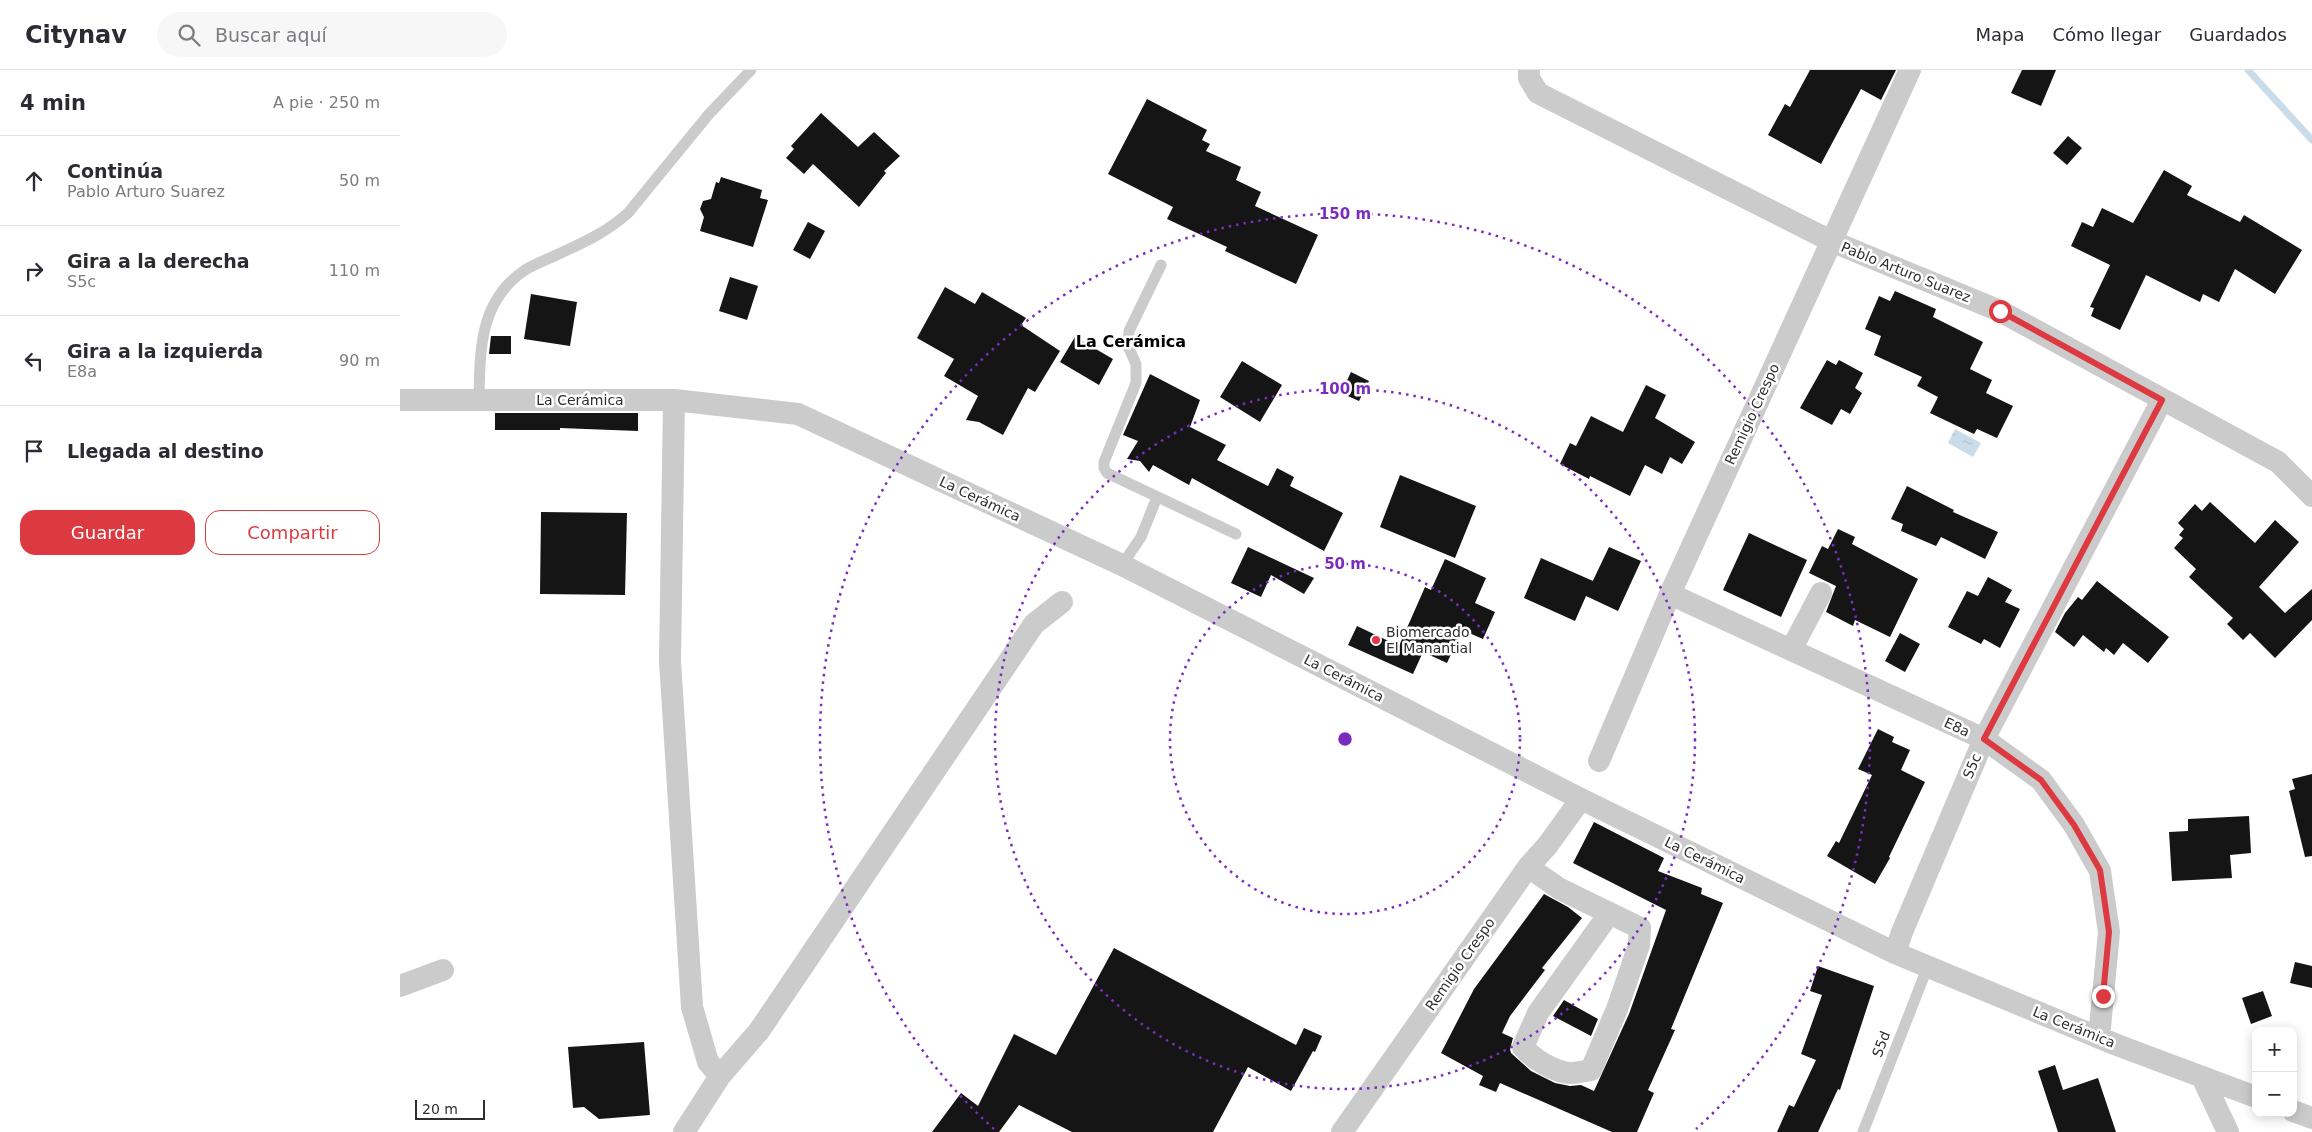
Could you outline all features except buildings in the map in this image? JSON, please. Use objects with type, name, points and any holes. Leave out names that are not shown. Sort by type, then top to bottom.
[{"type":"street","name":"Pablo Arturo Suarez","points":[[1529,70],[1529,78],[1538,93],[1831,242],[2000,311],[2278,462],[2312,496]]},
{"type":"street","name":"Remigio Crespo","points":[[1600,761],[1670,594],[1910,70]]},
{"type":"street","name":"La Cerámica","points":[[400,400],[674,400],[798,414],[1122,565],[1581,799],[1895,953],[2099,1038],[2252,1096]]},
{"type":"street","points":[[674,400],[670,661],[692,1007],[708,1062],[720,1076]]},
{"type":"street","name":"S5c","points":[[1895,953],[1902,932],[1984,739],[2162,400]]},
{"type":"street","points":[[1791,650],[1821,593]]},
{"type":"street","name":"E8a","points":[[1670,594],[1984,739],[2041,780],[2074,825],[2100,870],[2109,932],[2099,1038]]},
{"type":"street","points":[[684,1132],[720,1076],[759,1032],[1034,624],[1062,602]]},
{"type":"street","name":"Remigio Crespo","points":[[1342,1132],[1528,867],[1547,846],[1581,799]]},
{"type":"street","points":[[1528,867],[1560,889],[1640,928],[1639,945],[1610,1026],[1591,1070],[1568,1073],[1541,1063],[1523,1047],[1538,1013],[1609,914]]},
{"type":"street","points":[[400,986],[443,970]]},
{"type":"street","points":[[2202,1077],[2228,1132]]},
{"type":"street","points":[[2297,1112],[2312,1118]]},
{"type":"lane","points":[[479,400],[480,347],[495,300],[509,283],[527,269],[596,236],[614,225],[628,213],[709,114],[751,70]]},
{"type":"lane","points":[[1161,265],[1129,332],[1128,346],[1136,364],[1136,383],[1104,462],[1104,468],[1107,473],[1236,534]]},
{"type":"lane","points":[[1122,565],[1141,537],[1157,497]]},
{"type":"lane","name":"S5d","points":[[1863,1132],[1928,966]]},
{"type":"water","points":[[1955,429],[1981,443],[1973,457],[1948,443]]},
{"type":"waterway","points":[[2248,70],[2312,140]]},
{"type":"place","name":"Biomercado El Manantial","points":[[1376,640]]},
{"type":"district","name":"La Cerámica","points":[[1131,341]]},
{"type":"route","points":[[2000,311],[2162,400],[1984,739],[2041,780],[2074,825],[2100,870],[2109,932],[2103,996]]}]
